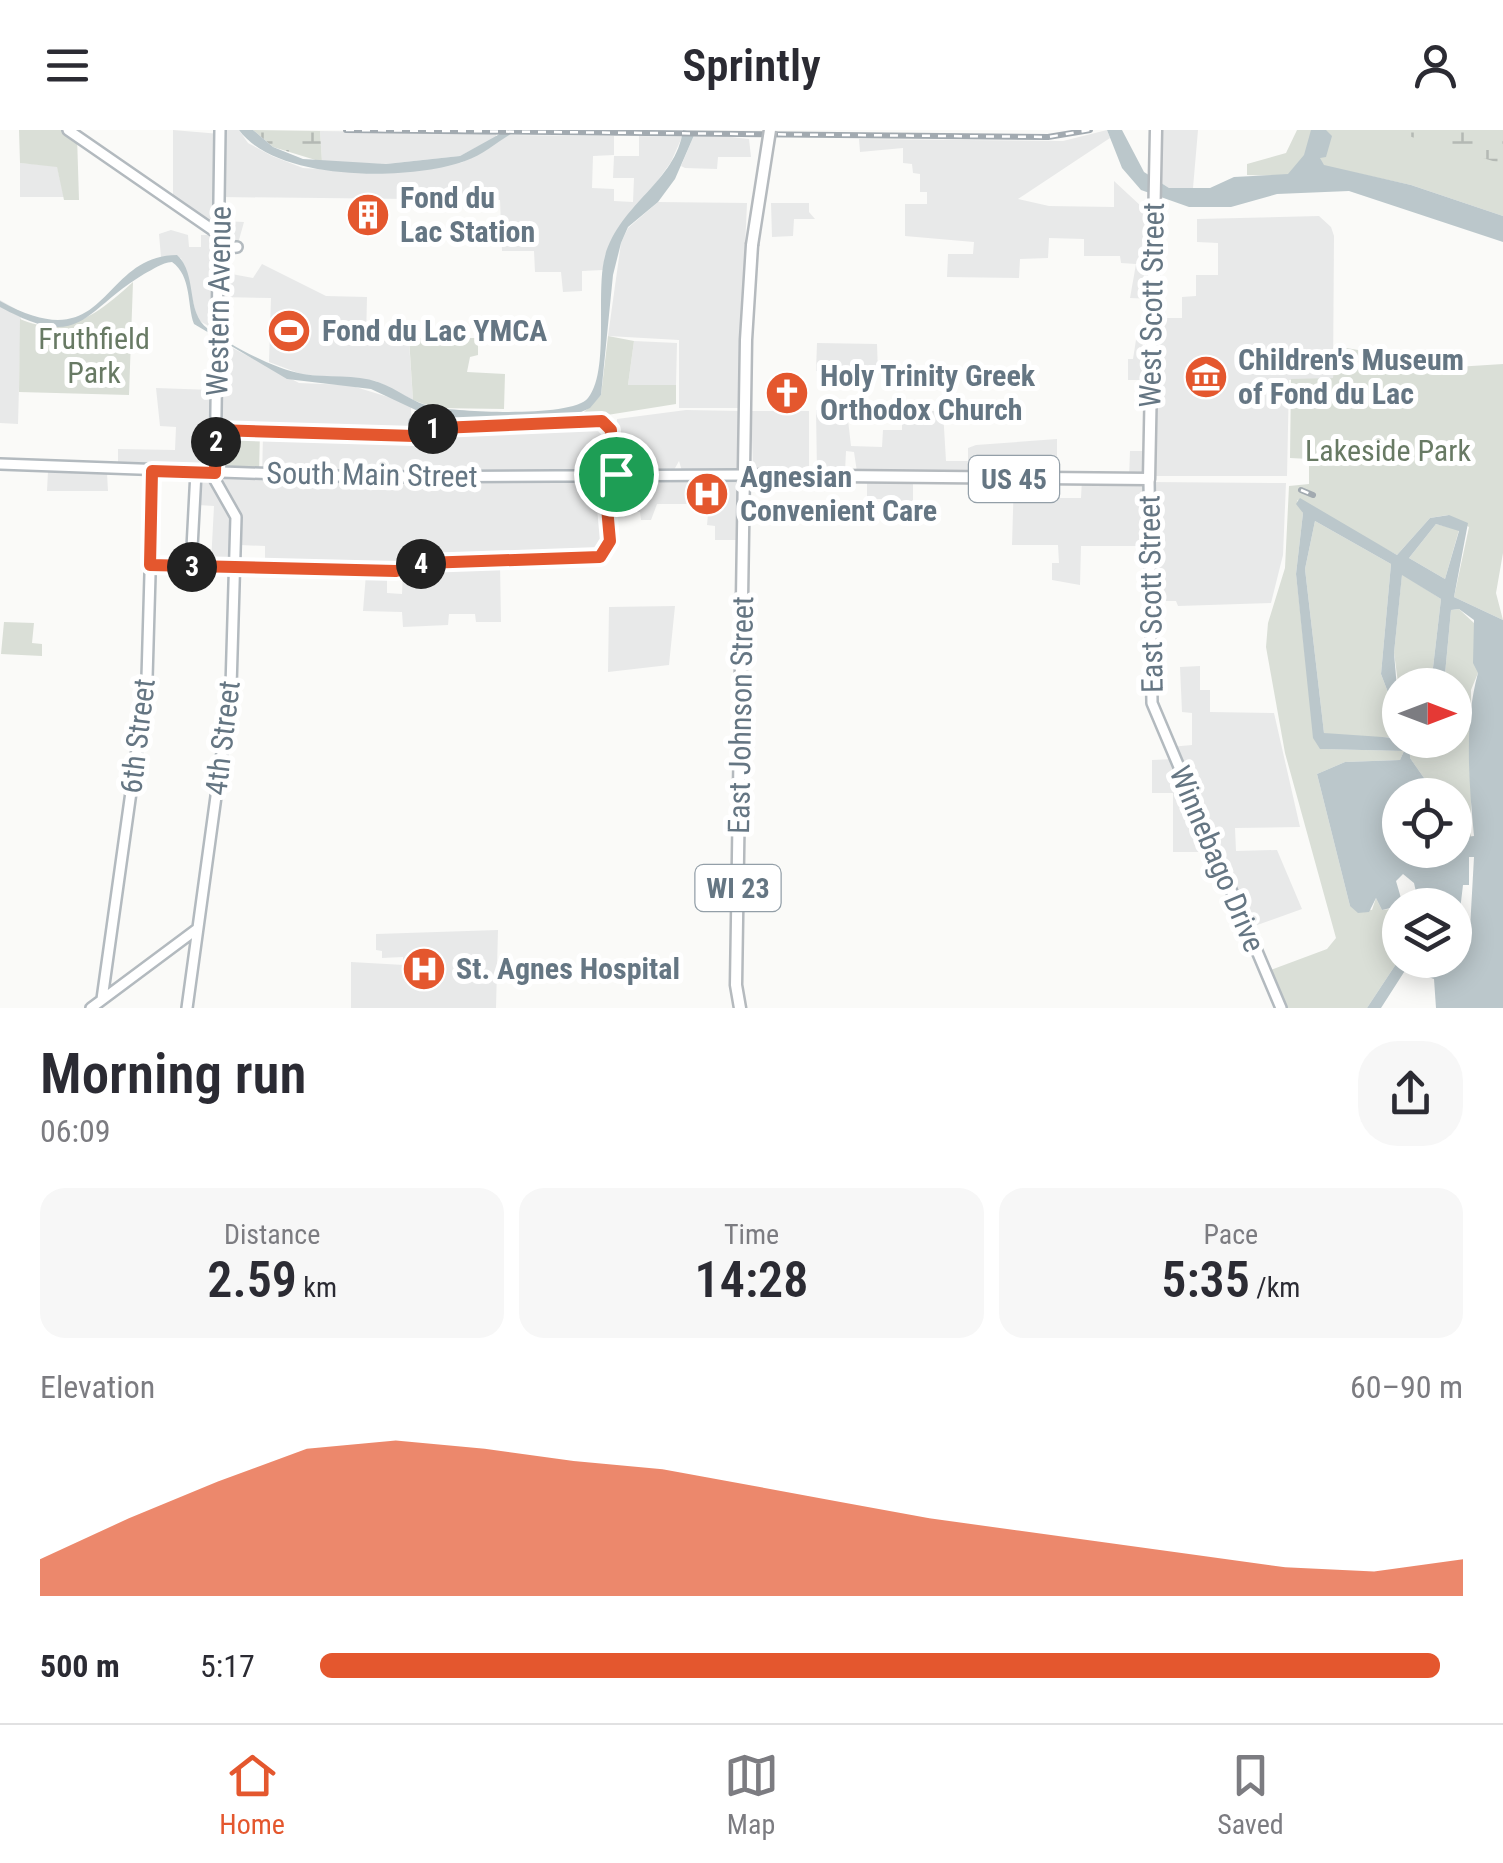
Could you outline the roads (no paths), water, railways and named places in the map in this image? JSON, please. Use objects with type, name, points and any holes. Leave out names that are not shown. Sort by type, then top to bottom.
[{"type":"main road","points":[[68,130],[220,235]]},
{"type":"main road","name":"Western Avenue","points":[[215,473],[220,130]]},
{"type":"main road","points":[[745,476],[752,245],[770,130]]},
{"type":"main road","name":"West Scott Street","points":[[1149,479],[1156,130]]},
{"type":"main road","points":[[220,274],[226,250],[237,246]]},
{"type":"main road","points":[[150,565],[396,571],[424,563],[594,559],[604,554],[610,541],[611,430],[598,421],[440,428],[426,432],[216,430]]},
{"type":"main road","points":[[414,423],[426,432]]},
{"type":"main road","name":"South Main Street","points":[[0,464],[215,473],[745,476]]},
{"type":"main road","name":"6th Street","points":[[102,999],[147,678],[152,471]]},
{"type":"main road","points":[[175,471],[188,478],[194,488]]},
{"type":"main road","points":[[191,567],[196,472]]},
{"type":"main road","name":"4th Street","points":[[186,1008],[230,697],[236,512],[216,488],[215,473]]},
{"type":"main road","name":"US 45","points":[[745,476],[1149,479]]},
{"type":"main road","name":"East Johnson Street","points":[[740,1008],[736,986],[745,476]]},
{"type":"main road","name":"East Scott Street","points":[[1149,479],[1149,684],[1154,710]]},
{"type":"main road","points":[[191,546],[196,560],[209,567]]},
{"type":"main road","name":"Winnebago Drive","points":[[1154,710],[1281,1008]]},
{"type":"main road","points":[[91,1008],[198,928]]},
{"type":"main road","points":[[182,940],[195,944]]},
{"type":"railway","points":[[346,130],[1048,137],[1090,130]]},
{"type":"railway","points":[[1301,490],[1313,495]]},
{"type":"place","name":"Fond du Lac Station","points":[[368,215]]},
{"type":"place","name":"Fond du Lac YMCA","points":[[289,331]]},
{"type":"place","name":"Children's Museum of Fond du Lac","points":[[1206,377]]},
{"type":"place","name":"Holy Trinity Greek Orthodox Church","points":[[787,393]]},
{"type":"place","name":"Agnesian Convenient Care","points":[[707,494]]},
{"type":"place","name":"St. Agnes Hospital","points":[[424,969]]},
{"type":"park label","name":"Fruthfield Park","points":[[94,356]]},
{"type":"park label","name":"Lakeside Park","points":[[1388,451]]}]
